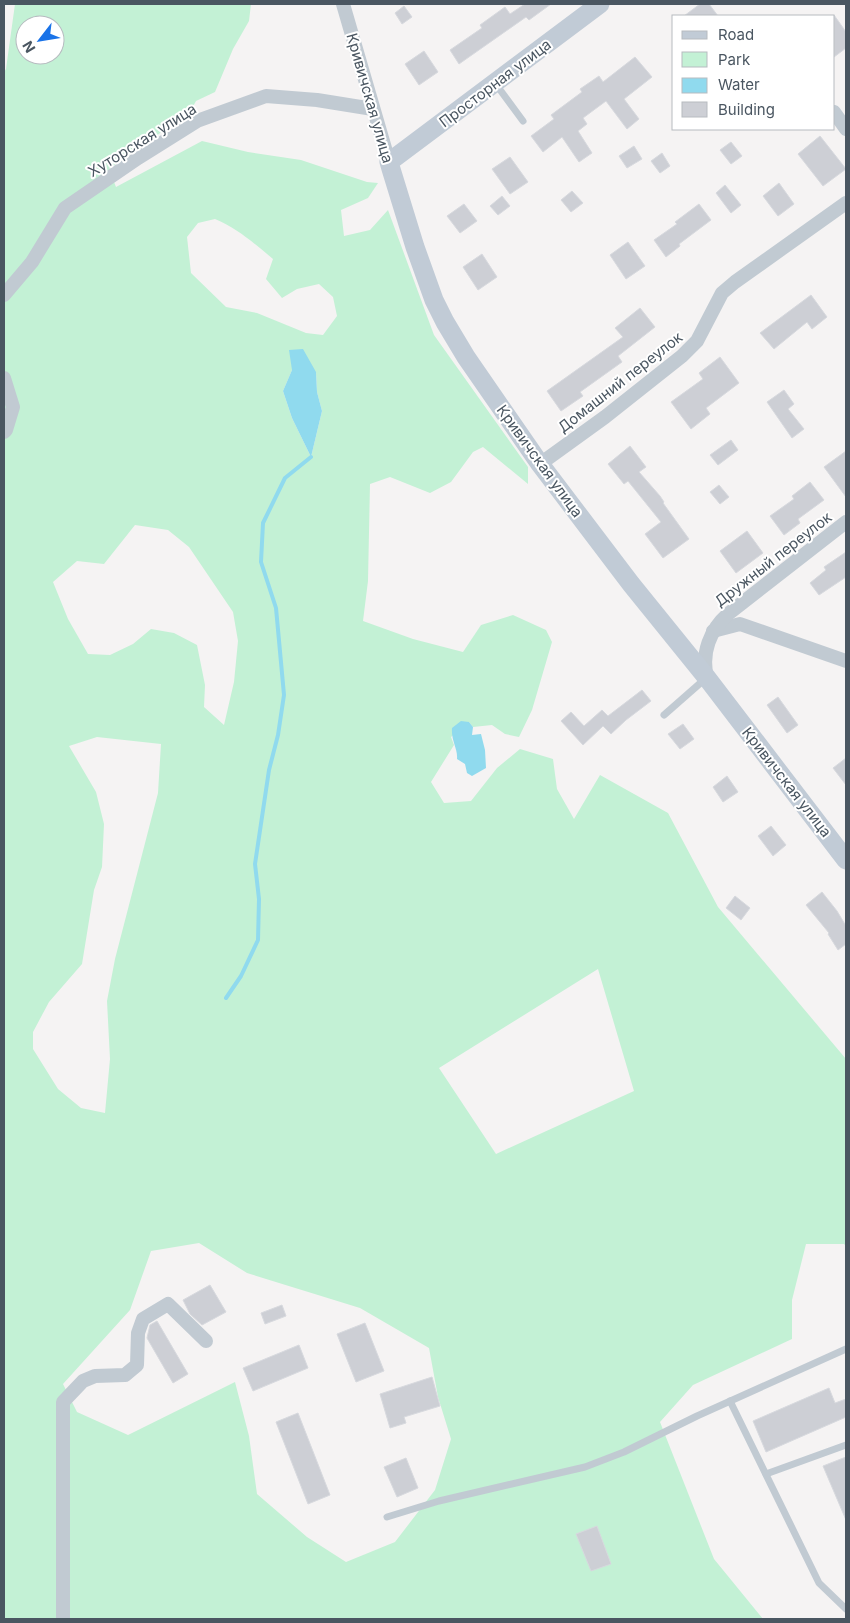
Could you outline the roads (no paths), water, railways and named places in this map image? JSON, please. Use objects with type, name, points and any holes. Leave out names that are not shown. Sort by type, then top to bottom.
[{"type":"street","name":"Кривичская улица","points":[[343,4],[414,247],[434,300],[445,322],[466,357],[540,464],[846,860]]},
{"type":"street","name":"Просторная улица","points":[[389,162],[600,4]]},
{"type":"street","name":"Хуторская улица","points":[[4,295],[32,262],[65,208],[138,158],[197,122],[266,96],[317,100],[373,109]]},
{"type":"street","points":[[835,113],[846,129]]},
{"type":"street","name":"Домашний переулок","points":[[540,464],[605,417],[682,356],[697,341],[722,293],[846,203]]},
{"type":"street","points":[[4,378],[14,407],[4,432]]},
{"type":"street","name":"Дружный переулок","points":[[707,678],[705,657],[708,644],[713,631],[728,614],[846,522]]},
{"type":"street","points":[[713,631],[740,624],[846,661]]},
{"type":"street","points":[[63,1619],[63,1402],[83,1381],[95,1376],[125,1374],[137,1365],[138,1334],[143,1319],[168,1304],[206,1341]]},
{"type":"lane","points":[[495,82],[523,121]]},
{"type":"lane","points":[[664,716],[707,678]]},
{"type":"lane","points":[[387,1517],[439,1501],[585,1467],[624,1452],[730,1401],[846,1349]]},
{"type":"lane","points":[[730,1401],[819,1583],[846,1608]]},
{"type":"lane","points":[[766,1474],[846,1445]]},
{"type":"water","points":[[303,349],[316,372],[317,392],[322,411],[311,457],[292,418],[283,391],[292,370],[289,350]]},
{"type":"water","points":[[461,721],[469,722],[473,727],[472,735],[481,734],[485,750],[486,768],[472,776],[467,773],[465,764],[457,759],[452,737],[452,728]]},
{"type":"waterway","points":[[226,998],[241,976],[258,940],[259,899],[255,864],[269,770],[278,735],[284,695],[276,608],[261,562],[263,523],[285,478],[311,457]]}]
